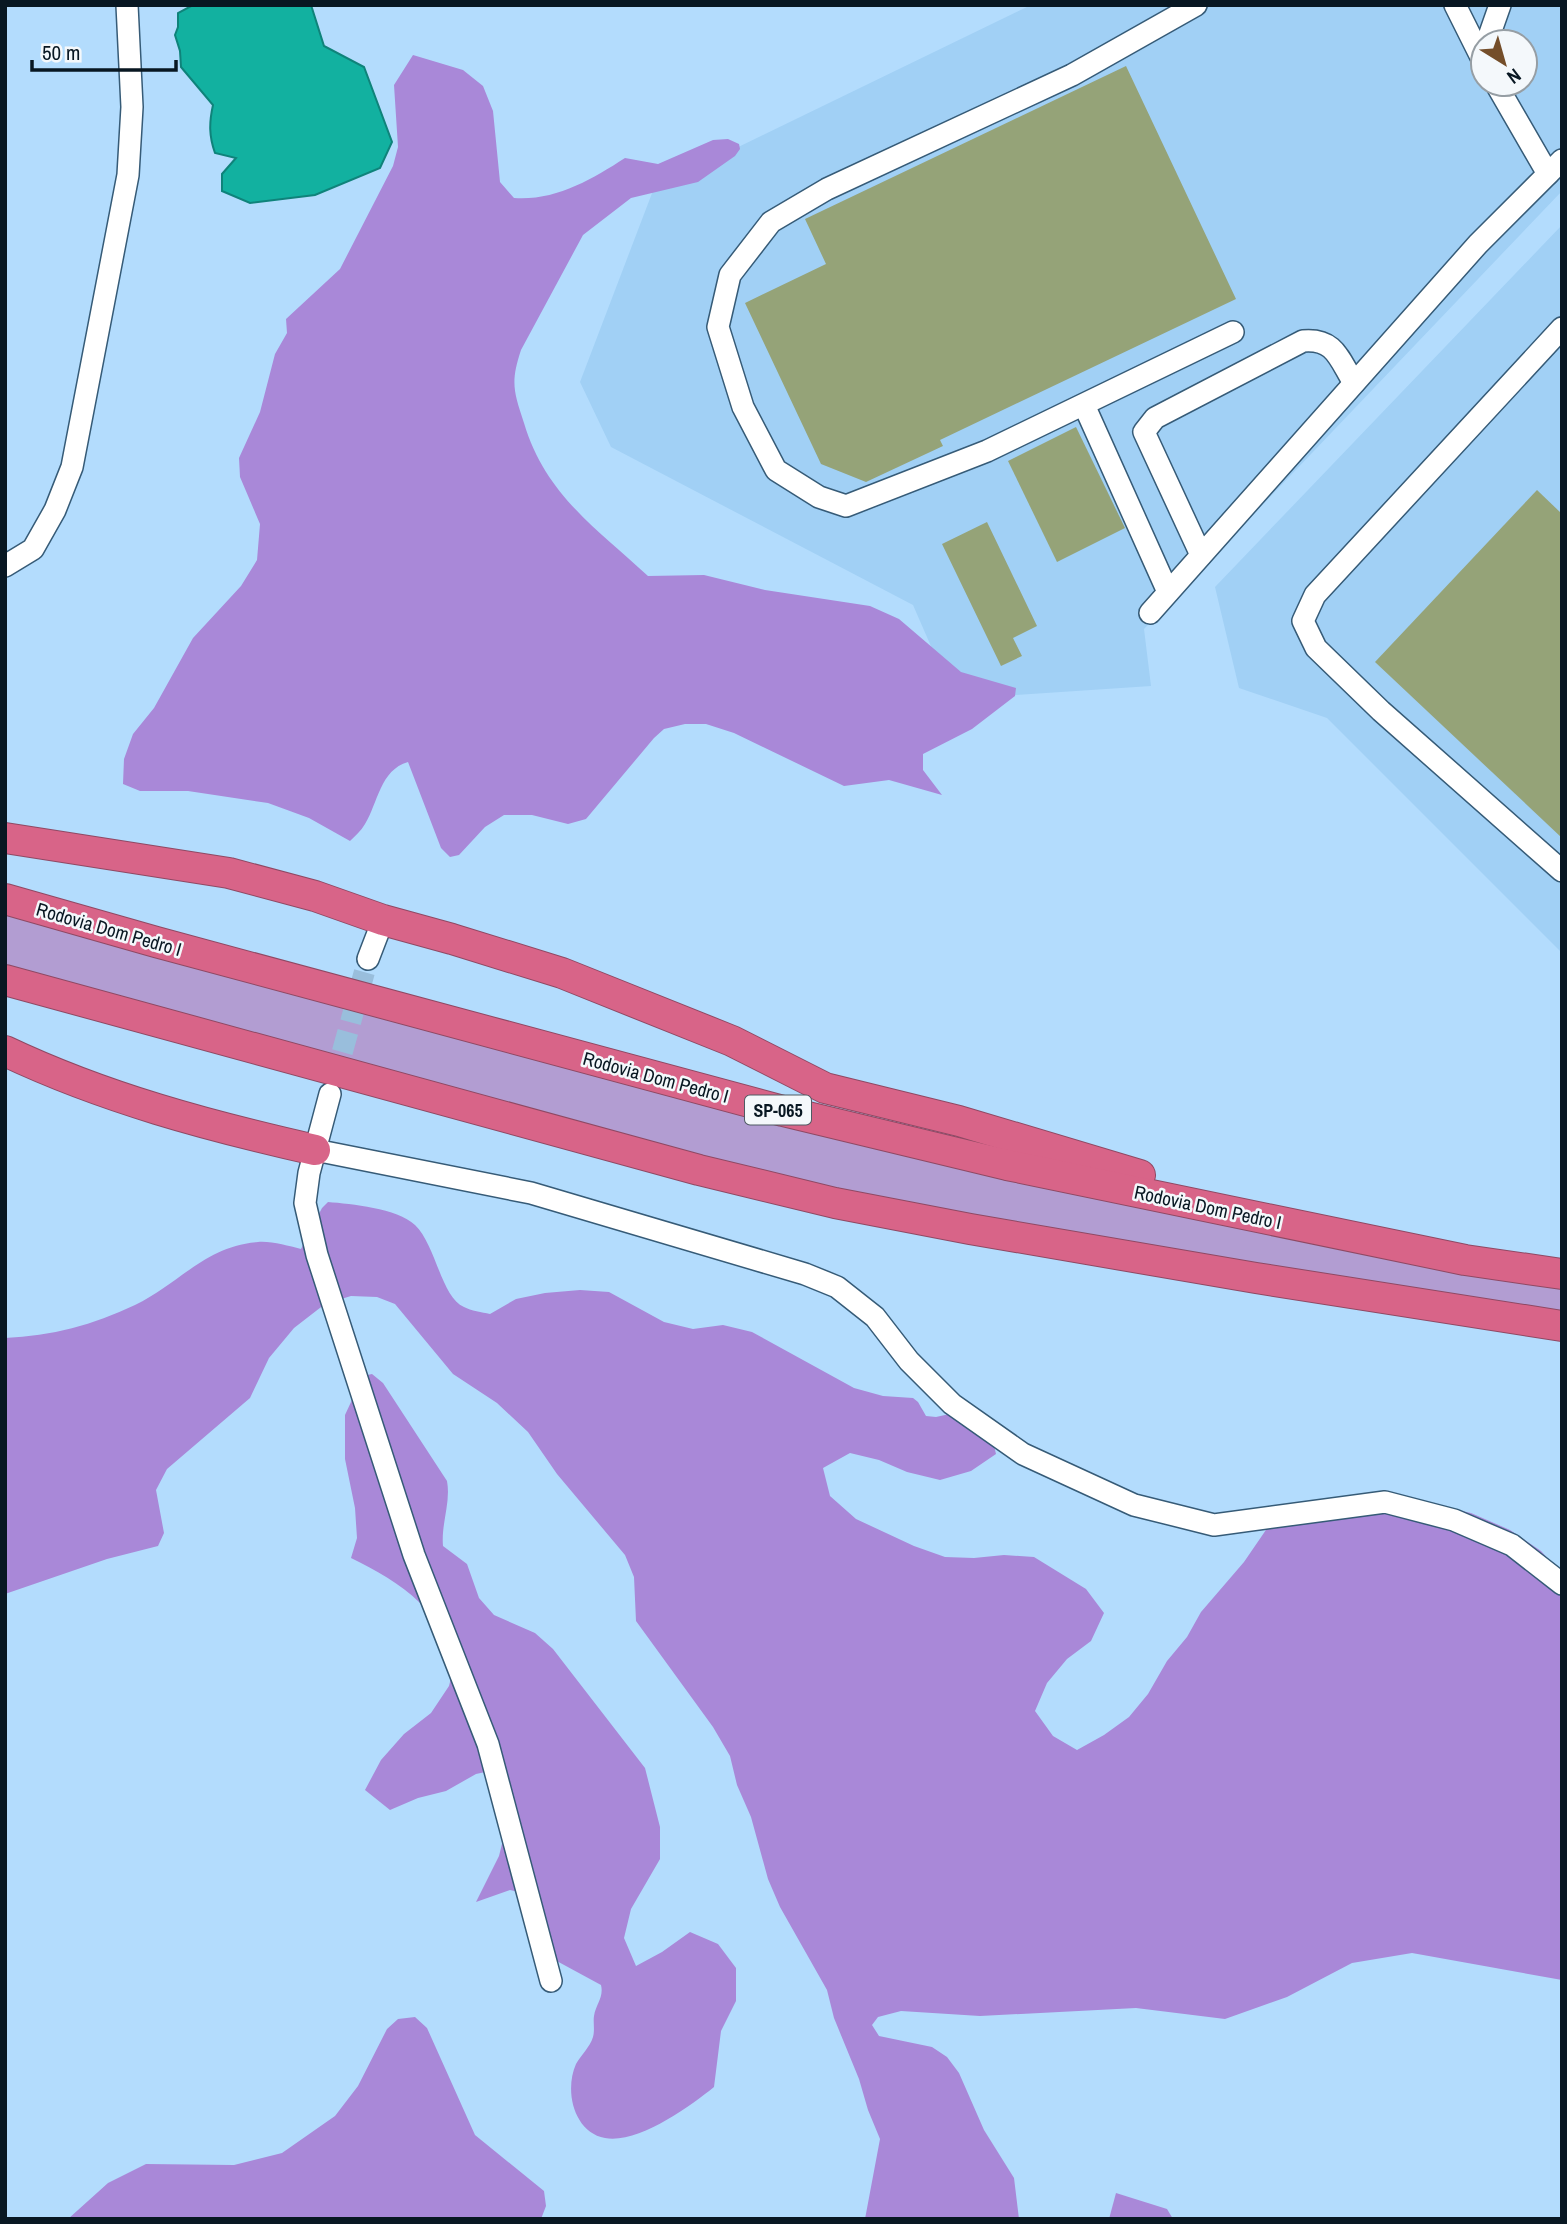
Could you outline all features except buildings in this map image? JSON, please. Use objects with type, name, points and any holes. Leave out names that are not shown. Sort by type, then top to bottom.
[{"type":"highway","points":[[5,838],[229,873],[315,896],[383,920],[562,973],[732,1041],[825,1088],[959,1121],[1138,1175],[1465,1260]]},
{"type":"highway","name":"Rodovia Dom Pedro I","points":[[5,899],[783,1111],[1007,1166],[1465,1260],[1562,1274]]},
{"type":"highway","points":[[5,980],[660,1159],[835,1203],[1242,1276],[1562,1326]]},
{"type":"highway","points":[[5,1051],[51,1072],[129,1100],[224,1129],[315,1150]]},
{"type":"street","points":[[5,566],[33,549],[55,510],[72,467],[128,175],[132,107],[127,5]]},
{"type":"street","points":[[1196,5],[1072,75],[827,189],[771,222],[730,275],[718,327],[743,407],[776,470],[818,497],[846,506],[987,451],[1233,332]]},
{"type":"street","points":[[1455,5],[1469,29]]},
{"type":"street","points":[[1492,28],[1500,5]]},
{"type":"street","points":[[1150,613],[1478,244],[1555,167],[1506,98]]},
{"type":"street","points":[[1562,328],[1315,595],[1303,621],[1316,648],[1362,693],[1562,871]]},
{"type":"street","points":[[1201,555],[1144,432],[1148,425],[1155,418],[1303,341],[1316,340],[1331,345],[1354,383]]},
{"type":"street","points":[[1084,405],[1168,592]]},
{"type":"street","points":[[368,959],[383,920]]},
{"type":"street","points":[[330,1094],[304,1203],[317,1255],[415,1555],[488,1744],[551,1981]]},
{"type":"street","points":[[315,1150],[531,1193],[805,1274],[837,1287],[875,1317],[909,1361],[952,1404],[1023,1454],[1134,1504],[1214,1525],[1385,1502],[1454,1520],[1512,1545],[1562,1584]]},
{"type":"shaded area","points":[[193,5],[311,5],[324,46],[364,67],[392,142],[380,168],[315,195],[250,203],[222,191],[222,174],[236,158],[215,153],[210,129],[213,105],[181,67],[175,35],[178,13]]},
{"type":"shaded area","points":[[1031,5],[1562,5],[1562,191],[1144,629],[1151,686],[954,699],[913,605],[611,447],[580,382],[654,188]]},
{"type":"shaded area","points":[[413,55],[463,70],[483,86],[493,111],[500,182],[514,198],[544,196],[572,187],[625,158],[658,164],[713,140],[728,139],[739,144],[740,149],[735,156],[698,182],[631,198],[583,235],[521,350],[514,379],[521,412],[533,448],[559,490],[591,525],[648,576],[704,575],[765,590],[870,606],[899,619],[961,672],[1016,688],[1015,696],[972,729],[923,754],[923,770],[942,795],[889,780],[844,786],[734,733],[706,724],[685,724],[664,729],[654,738],[586,819],[568,824],[532,815],[504,815],[485,827],[459,855],[450,857],[441,848],[408,762],[391,772],[365,824],[350,841],[309,818],[268,803],[188,791],[140,791],[123,784],[124,759],[133,734],[154,708],[193,638],[241,586],[257,560],[260,524],[240,477],[239,458],[260,412],[275,354],[287,333],[286,319],[340,269],[393,166],[398,147],[394,85]]},
{"type":"shaded area","points":[[1562,225],[1562,953],[1327,718],[1239,688],[1215,587]]},
{"type":"shaded area","points":[[5,911],[1562,1284],[1562,1313],[1079,1235],[819,1186],[678,1151],[5,968]]},
{"type":"shaded area","points":[[328,1202],[386,1211],[415,1225],[428,1245],[450,1293],[456,1301],[470,1310],[490,1314],[516,1299],[545,1293],[580,1290],[609,1292],[664,1322],[693,1329],[723,1325],[752,1332],[854,1388],[883,1396],[913,1398],[926,1416],[936,1417],[963,1411],[989,1425],[996,1454],[971,1471],[940,1480],[850,1453],[823,1468],[830,1496],[856,1519],[914,1546],[945,1557],[1034,1557],[1086,1589],[1104,1613],[1091,1641],[1067,1659],[1047,1683],[1035,1711],[1053,1736],[1077,1750],[1129,1717],[1148,1694],[1201,1612],[1244,1562],[1281,1508],[1388,1495],[1471,1513],[1510,1530],[1541,1551],[1562,1574],[1562,1980],[1412,1953],[1352,1963],[1287,1997],[1225,2019],[1136,2008],[980,2016],[901,2011],[878,2017],[872,2025],[879,2036],[932,2047],[947,2057],[959,2073],[984,2130],[1014,2178],[1019,2219],[865,2219],[880,2139],[834,2018],[827,1990],[780,1907],[768,1879],[730,1756],[713,1727],[636,1621],[634,1577],[625,1555],[557,1474],[528,1432],[497,1403],[453,1374],[395,1304],[377,1297],[351,1296],[325,1304],[294,1328],[269,1358],[250,1398],[167,1469],[156,1490],[164,1533],[158,1546],[107,1559],[5,1594],[5,1338],[56,1332],[104,1318],[151,1296],[207,1258],[239,1245],[263,1242],[301,1249],[322,1208]]},
{"type":"shaded area","points":[[372,1374],[383,1383],[447,1481],[443,1546],[467,1564],[479,1598],[494,1615],[535,1633],[553,1649],[645,1768],[660,1827],[660,1859],[631,1909],[624,1938],[636,1966],[690,1932],[718,1944],[736,1968],[736,2001],[721,2031],[714,2087],[647,2130],[618,2138],[605,2138],[586,2128],[574,2109],[571,2086],[573,2075],[576,2064],[593,2037],[594,2016],[601,1997],[601,1985],[542,1953],[523,1893],[510,1890],[476,1902],[499,1856],[506,1828],[504,1768],[476,1774],[446,1791],[418,1798],[390,1810],[365,1790],[381,1760],[404,1734],[431,1713],[449,1686],[456,1658],[435,1622],[420,1603],[396,1583],[351,1558],[357,1538],[355,1508],[345,1459],[345,1415],[363,1376]]},
{"type":"shaded area","points":[[415,2017],[427,2028],[475,2135],[544,2191],[546,2206],[541,2219],[68,2219],[108,2183],[146,2164],[234,2165],[282,2153],[335,2116],[358,2086],[387,2029],[398,2019]]},
{"type":"shaded area","points":[[1116,2193],[1167,2209],[1173,2219],[1109,2219]]},
{"type":"tunnel","points":[[334,1082],[368,959]]}]
